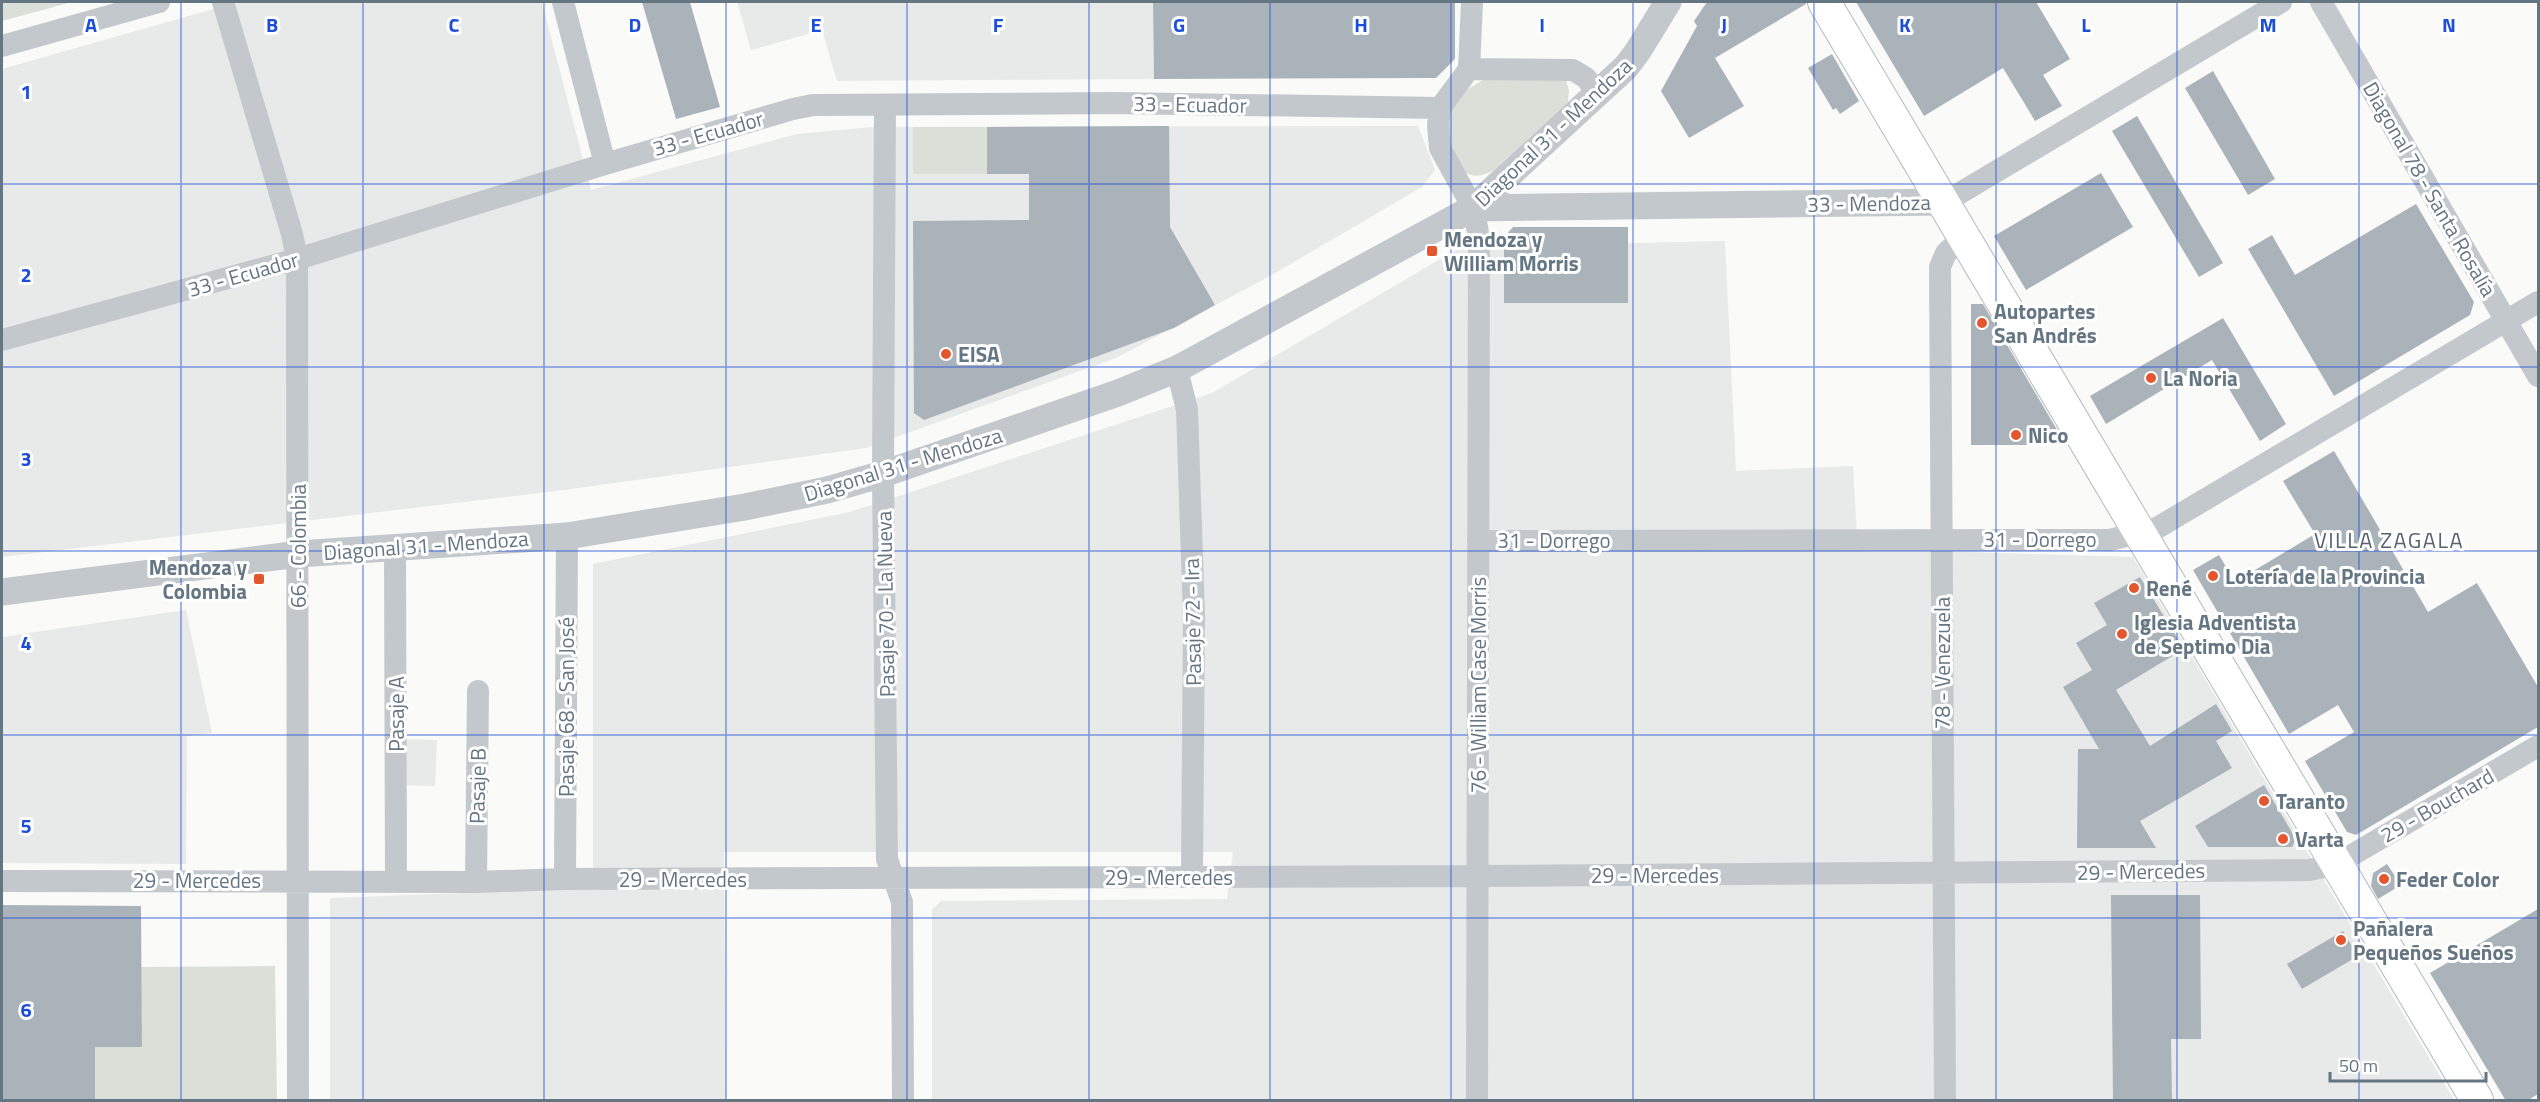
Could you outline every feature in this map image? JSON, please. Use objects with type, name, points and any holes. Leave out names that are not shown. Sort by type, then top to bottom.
[{"type":"main road","points":[[1824,2],[1965,235],[2335,865],[2477,1101]]},
{"type":"street","points":[[2,46],[159,2]]},
{"type":"street","name":"66 - Colombia","points":[[222,2],[292,234],[297,259],[298,1101]]},
{"type":"street","points":[[563,2],[605,164]]},
{"type":"street","points":[[1440,108],[1469,69],[1472,2]]},
{"type":"street","name":"Diagonal 31 - Mendoza","points":[[2,592],[299,554],[567,536],[745,507],[827,490],[884,474],[1118,393],[1177,369],[1473,208],[1626,67],[1668,2]]},
{"type":"street","name":"33 - Mendoza","points":[[1473,208],[1945,202],[2281,2]]},
{"type":"street","name":"Diagonal 78 - Santa Rosalía","points":[[2321,2],[2538,376]]},
{"type":"street","points":[[1469,69],[1573,70],[1586,78],[1598,93]]},
{"type":"street","name":"33 - Ecuador","points":[[2,340],[297,259],[605,164],[813,105],[1119,103],[1440,108]]},
{"type":"street","name":"Pasaje 70 - La Nueva","points":[[885,105],[884,474],[887,859],[902,902],[903,1101]]},
{"type":"street","name":"76 - William Case Morris","points":[[1440,108],[1438,124],[1440,148],[1473,208],[1479,237],[1477,1101]]},
{"type":"street","name":"78 - Venezuela","points":[[1945,1101],[1940,267],[1946,253],[1965,235]]},
{"type":"street","name":"31 - Dorrego","points":[[1478,541],[1942,538],[2110,540],[2157,528],[2538,302]]},
{"type":"street","name":"Pasaje 72 - Ira","points":[[1177,369],[1187,410],[1194,615],[1192,876]]},
{"type":"street","name":"Pasaje 68 - San José","points":[[565,879],[567,536]]},
{"type":"street","name":"Pasaje A","points":[[395,546],[396,882]]},
{"type":"street","name":"Pasaje B","points":[[476,882],[477,691]]},
{"type":"street","name":"29 - Bouchard","points":[[2335,865],[2538,746]]},
{"type":"street","name":"29 - Mercedes","points":[[2,881],[476,882],[565,879],[1943,873],[2308,870],[2335,865]]},
{"type":"shaded area","points":[[2,2],[72,2],[2,21]]},
{"type":"shaded area","points":[[238,2],[542,2],[591,190],[797,134],[871,127],[1418,126],[1435,170],[1422,187],[1270,276],[1116,358],[866,448],[564,490],[2,557],[2,69]]},
{"type":"shaded area","points":[[737,2],[1153,2],[1154,79],[837,81],[822,30],[751,50]]},
{"type":"shaded area","points":[[1488,77],[1566,81],[1569,90],[1568,102],[1495,169],[1480,175],[1468,174],[1458,165],[1452,153],[1448,137],[1448,121],[1452,107],[1460,95]]},
{"type":"shaded area","points":[[913,127],[987,127],[987,174],[913,174]]},
{"type":"shaded area","points":[[1725,241],[1736,471],[1853,466],[1858,552],[1965,552],[2133,557],[2454,1100],[932,1100],[932,910],[941,901],[1227,899],[1233,852],[724,852],[726,1100],[330,1100],[330,898],[593,888],[593,564],[850,512],[1212,393],[1461,247]]},
{"type":"shaded area","points":[[186,610],[212,733],[187,736],[186,864],[2,863],[2,637]]},
{"type":"shaded area","points":[[403,739],[437,740],[435,786],[403,785]]},
{"type":"shaded area","points":[[275,966],[277,1100],[95,1100],[95,1047],[142,1047],[141,967]]},
{"type":"building","points":[[642,2],[690,2],[720,107],[676,119]]},
{"type":"building","points":[[1153,2],[1455,2],[1455,59],[1436,78],[1154,79]]},
{"type":"building","points":[[1707,2],[1806,2],[1806,4],[1715,58],[1744,106],[1689,138],[1661,91],[1697,26],[1694,21]]},
{"type":"building","points":[[1856,2],[2036,2],[2070,59],[2043,75],[2062,106],[2035,121],[2003,68],[1924,116]]},
{"type":"building","points":[[1832,54],[1859,101],[1840,114],[1836,108],[1833,110],[1808,68]]},
{"type":"building","points":[[2213,71],[2275,179],[2248,195],[2185,88]]},
{"type":"building","points":[[2137,116],[2223,263],[2199,277],[2112,131]]},
{"type":"building","points":[[1169,126],[1170,227],[1215,305],[1174,328],[924,420],[914,413],[913,221],[1029,220],[1029,174],[987,174],[987,127]]},
{"type":"building","points":[[2101,173],[2133,227],[2026,290],[1994,236]]},
{"type":"building","points":[[2416,204],[2474,302],[2470,315],[2334,396],[2248,249],[2272,235],[2295,275]]},
{"type":"building","points":[[1513,227],[1628,227],[1628,303],[1504,303],[1504,237]]},
{"type":"building","points":[[1971,304],[1983,304],[2066,445],[1971,445]]},
{"type":"building","points":[[2223,318],[2286,424],[2260,441],[2212,360],[2106,424],[2090,396]]},
{"type":"building","points":[[2334,451],[2428,612],[2477,583],[2538,687],[2538,727],[2356,835],[2347,832],[2305,761],[2354,732],[2338,705],[2289,734],[2193,570],[2219,555],[2235,582],[2315,534],[2283,481]]},
{"type":"building","points":[[2140,577],[2184,649],[2116,690],[2150,746],[2216,704],[2232,731],[2216,741],[2232,768],[2140,821],[2156,848],[2077,848],[2078,749],[2099,749],[2063,687],[2092,670],[2076,643],[2107,625],[2094,603]]},
{"type":"building","points":[[2264,785],[2296,839],[2292,847],[2208,847],[2195,826]]},
{"type":"building","name":"Feder Color","points":[[2387,864],[2401,885],[2378,899],[2371,886],[2373,873]]},
{"type":"building","points":[[2111,895],[2200,895],[2201,1039],[2171,1039],[2172,1101],[2113,1101]]},
{"type":"building","points":[[3,905],[141,906],[142,1047],[95,1047],[95,1101],[2,1101]]},
{"type":"building","points":[[2538,909],[2538,1094],[2527,1101],[2506,1101],[2430,973]]},
{"type":"building","points":[[2343,931],[2358,956],[2302,989],[2287,964]]},
{"type":"place","name":"Mendoza y William Morris","points":[[1432,251]]},
{"type":"place","name":"Autopartes San Andrés","points":[[1982,323]]},
{"type":"place","name":"EISA","points":[[946,354]]},
{"type":"place","name":"La Noria","points":[[2151,378]]},
{"type":"place","name":"Nico","points":[[2016,435]]},
{"type":"place","name":"Lotería de la Provincia","points":[[2213,576]]},
{"type":"place","name":"Mendoza y Colombia","points":[[259,579]]},
{"type":"place","name":"René","points":[[2134,588]]},
{"type":"place","name":"Iglesia Adventista de Septimo Dia","points":[[2122,634]]},
{"type":"place","name":"Taranto","points":[[2264,801]]},
{"type":"place","name":"Varta","points":[[2283,839]]},
{"type":"place","name":"Feder Color","points":[[2384,879]]},
{"type":"place","name":"Pañalera Pequeños Sueños","points":[[2341,940]]},
{"type":"district","name":"VILLA ZAGALA","points":[[2389,540]]}]
